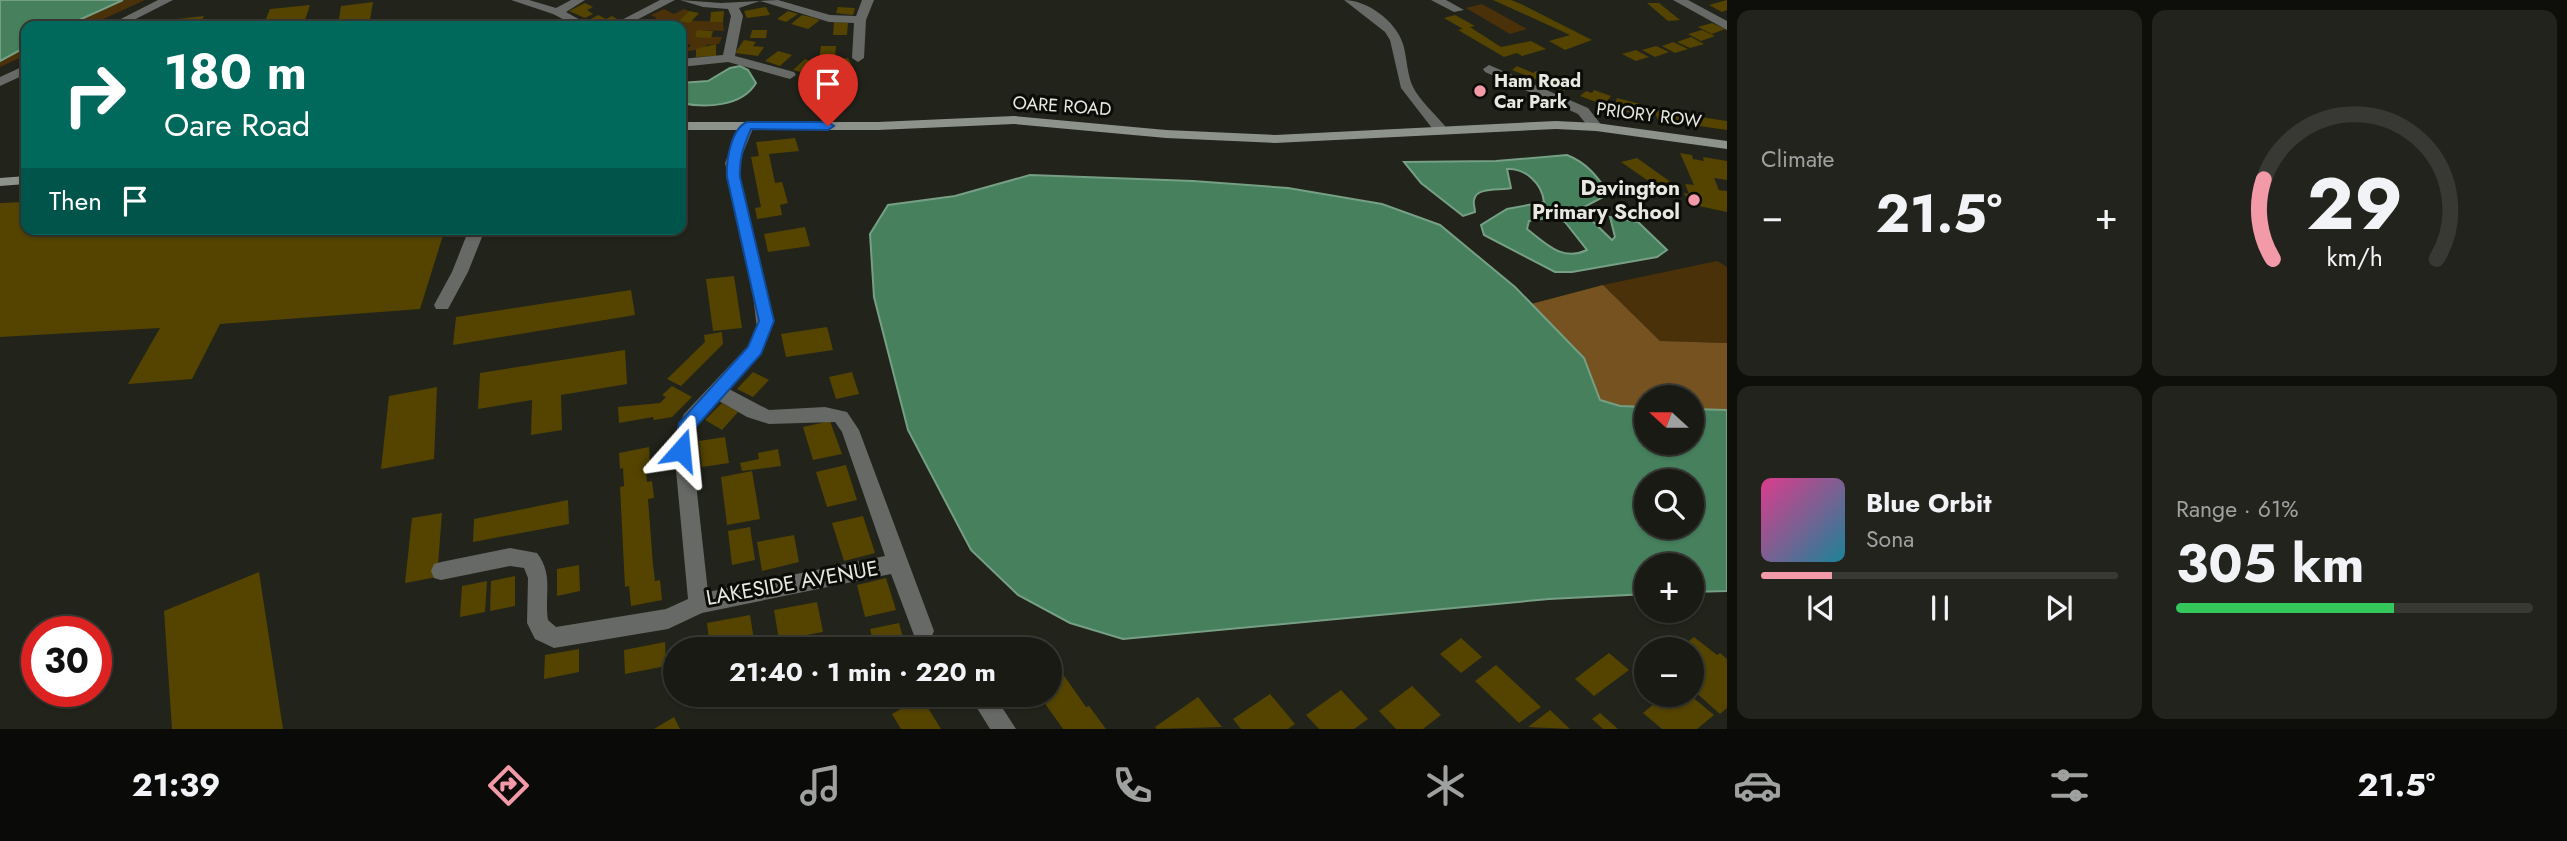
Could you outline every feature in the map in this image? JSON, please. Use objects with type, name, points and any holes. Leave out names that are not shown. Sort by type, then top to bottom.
[{"type":"street","points":[[123,21],[167,0]]},
{"type":"street","points":[[517,0],[557,12],[575,21]]},
{"type":"street","points":[[557,12],[579,0]]},
{"type":"street","points":[[626,21],[669,0]]},
{"type":"street","points":[[686,0],[716,6],[755,0]]},
{"type":"street","points":[[765,0],[829,18],[860,20]]},
{"type":"street","points":[[858,58],[860,20],[868,0]]},
{"type":"street","points":[[1350,0],[1374,15],[1390,30],[1396,40],[1407,88],[1440,129]]},
{"type":"street","points":[[1679,0],[1727,26]]},
{"type":"street","points":[[1436,3],[1458,10]]},
{"type":"street","points":[[728,58],[737,16],[732,5]]},
{"type":"street","points":[[686,62],[728,58],[762,65],[790,75]]},
{"type":"street","points":[[1489,69],[1583,111],[1596,127]]},
{"type":"street","points":[[0,82],[21,72]]},
{"type":"street","name":"OARE ROAD","points":[[686,126],[878,126],[1014,120],[1254,139],[1440,129]]},
{"type":"street","name":"LAKESIDE AVENUE","points":[[747,125],[732,163],[733,177],[766,321],[755,350],[691,419],[682,438],[699,604],[898,563]]},
{"type":"street","name":"PRIORY ROW","points":[[1440,129],[1547,125],[1596,127],[1727,145]]},
{"type":"street","points":[[0,182],[21,180]]},
{"type":"street","points":[[442,305],[475,235]]},
{"type":"street","name":"LAKESIDE AVENUE","points":[[717,391],[764,416],[777,418],[824,413],[841,418],[850,430],[923,631]]},
{"type":"street","points":[[441,571],[510,557],[530,559],[538,570],[538,626],[545,635],[554,638],[667,619],[681,615],[699,604]]},
{"type":"street","points":[[988,707],[1004,729]]},
{"type":"shaded area","points":[[0,0],[145,0],[99,21],[21,21],[21,57],[0,67]]},
{"type":"shaded area","points":[[0,0],[123,0],[77,21],[21,21],[21,50],[0,61]]},
{"type":"shaded area","points":[[1482,4],[1527,29],[1510,34],[1466,8]]},
{"type":"shaded area","points":[[664,9],[674,14],[684,9],[689,11],[680,20],[723,22],[724,31],[698,30],[695,37],[722,37],[719,44],[686,52],[691,45],[686,43],[686,21],[654,21],[657,18],[651,15]]},
{"type":"shaded area","points":[[740,66],[748,70],[756,83],[750,91],[722,104],[686,104],[686,83],[708,81],[730,68]]},
{"type":"shaded area","points":[[1567,155],[1574,158],[1591,171],[1609,194],[1584,207],[1583,212],[1612,240],[1615,237],[1610,217],[1638,222],[1667,250],[1657,257],[1572,272],[1555,272],[1484,235],[1481,225],[1507,209],[1544,202],[1540,189],[1532,178],[1520,171],[1507,169],[1511,188],[1479,193],[1474,200],[1475,212],[1463,216],[1421,183],[1404,162],[1496,161]],"holes":[[[1554,217],[1565,222],[1587,250],[1570,254],[1562,252],[1547,245],[1527,229],[1529,221]]]},
{"type":"shaded area","points":[[1030,175],[1193,181],[1288,188],[1382,204],[1440,225],[1515,287],[1584,358],[1600,400],[1620,406],[1634,407],[1634,455],[1704,455],[1704,409],[1727,410],[1727,591],[1704,592],[1704,553],[1634,553],[1634,595],[1549,599],[1123,639],[1070,623],[1018,595],[971,550],[908,430],[874,297],[870,234],[888,205],[955,196]]},
{"type":"shaded area","name":"Davington Primary School","points":[[1717,261],[1727,267],[1727,343],[1660,341],[1603,285]]},
{"type":"shaded area","points":[[1603,285],[1660,341],[1727,343],[1727,410],[1704,409],[1704,385],[1634,385],[1634,407],[1620,406],[1600,400],[1584,358],[1531,304]]},
{"type":"building","points":[[1493,0],[1511,0],[1521,4],[1592,40],[1565,50],[1549,41],[1570,35]]},
{"type":"building","points":[[1727,0],[1727,10],[1722,12],[1709,5]]},
{"type":"building","points":[[373,2],[370,21],[339,21],[341,6]]},
{"type":"building","points":[[585,3],[593,7],[587,10],[593,14],[585,18],[569,11]]},
{"type":"building","points":[[1647,3],[1659,3],[1680,20],[1668,21]]},
{"type":"building","points":[[310,5],[305,21],[265,21],[270,9]]},
{"type":"building","points":[[766,7],[770,15],[747,18],[744,11]]},
{"type":"building","points":[[838,7],[855,8],[853,15],[836,13]]},
{"type":"building","points":[[689,11],[699,13],[690,23],[679,21]]},
{"type":"building","points":[[724,11],[723,22],[710,22],[711,12]]},
{"type":"building","points":[[788,11],[798,14],[786,22],[777,19]]},
{"type":"building","points":[[598,15],[606,19],[612,16],[617,19],[613,21],[589,20]]},
{"type":"building","points":[[802,15],[820,20],[808,29],[791,24]]},
{"type":"building","points":[[1455,15],[1475,26],[1470,27],[1501,47],[1531,41],[1546,49],[1522,56],[1517,53],[1504,57],[1458,30],[1463,29],[1444,18]]},
{"type":"building","points":[[204,16],[202,21],[168,20]]},
{"type":"building","points":[[834,22],[848,23],[847,35],[833,35]]},
{"type":"building","points":[[1712,23],[1725,29],[1712,34],[1698,27]]},
{"type":"building","points":[[697,30],[713,31],[711,38],[695,37]]},
{"type":"building","points":[[752,30],[767,30],[766,38],[750,38]]},
{"type":"building","points":[[1702,30],[1715,36],[1701,41],[1688,34]]},
{"type":"building","points":[[1691,37],[1704,44],[1690,48],[1677,42]]},
{"type":"building","points":[[744,40],[756,42],[753,46],[764,47],[758,56],[735,53]]},
{"type":"building","points":[[1673,42],[1688,49],[1675,53],[1662,46]]},
{"type":"building","points":[[716,44],[716,56],[696,57],[696,49]]},
{"type":"building","points":[[821,46],[836,46],[835,59],[819,59]]},
{"type":"building","points":[[1656,46],[1669,52],[1655,57],[1642,50]]},
{"type":"building","points":[[1636,50],[1649,57],[1636,61],[1622,54]]},
{"type":"building","points":[[778,51],[792,55],[780,66],[765,61]]},
{"type":"building","points":[[848,58],[855,72],[831,76],[828,69],[838,68],[835,60]]},
{"type":"building","points":[[805,59],[820,64],[808,74],[793,70]]},
{"type":"building","points":[[1517,66],[1533,73],[1536,71],[1548,75],[1540,81],[1512,70]]},
{"type":"building","points":[[1553,75],[1573,82],[1564,91],[1545,84]]},
{"type":"building","points":[[1594,90],[1611,96],[1604,105],[1580,96],[1586,91],[1592,93]]},
{"type":"building","points":[[1617,98],[1640,104],[1638,115],[1614,108]]},
{"type":"building","points":[[1654,110],[1727,121],[1727,130],[1658,120]]},
{"type":"building","points":[[795,138],[799,151],[769,154],[775,183],[782,182],[788,203],[780,205],[782,215],[757,219],[755,208],[761,207],[751,157],[759,156],[756,142]]},
{"type":"building","points":[[1680,153],[1704,161],[1703,157],[1727,161],[1727,180],[1714,178],[1719,190],[1727,191],[1727,212],[1694,205],[1688,201],[1684,193],[1689,194],[1685,184],[1694,185]]},
{"type":"building","points":[[1637,158],[1679,188],[1663,191],[1621,162]]},
{"type":"building","points":[[21,202],[21,235],[443,235],[420,309],[220,324],[192,379],[128,384],[160,328],[0,337],[0,203]]},
{"type":"building","points":[[805,227],[810,246],[768,252],[764,234]]},
{"type":"building","points":[[734,276],[742,328],[713,331],[706,279]]},
{"type":"building","points":[[631,290],[635,315],[453,345],[456,317]]},
{"type":"building","points":[[827,327],[833,350],[786,357],[781,334]]},
{"type":"building","points":[[722,332],[723,344],[681,386],[667,379],[705,342],[704,335]]},
{"type":"building","points":[[625,350],[627,384],[561,395],[562,430],[531,435],[532,400],[478,409],[480,373]]},
{"type":"building","points":[[753,372],[769,380],[753,397],[737,389]]},
{"type":"building","points":[[852,372],[859,394],[836,399],[829,377]]},
{"type":"building","points":[[672,386],[692,397],[672,417],[654,420],[653,417],[619,423],[618,407],[660,403],[666,397],[662,395]]},
{"type":"building","points":[[437,387],[434,459],[381,469],[389,396]]},
{"type":"building","points":[[722,403],[738,412],[722,430],[705,420]]},
{"type":"building","points":[[830,421],[842,454],[813,460],[803,427]]},
{"type":"building","points":[[725,437],[729,463],[702,467],[699,441]]},
{"type":"building","points":[[649,447],[650,464],[645,465],[647,482],[652,481],[654,498],[648,499],[653,565],[655,581],[660,580],[662,600],[631,606],[629,586],[625,587],[620,487],[624,486],[619,453]]},
{"type":"building","points":[[778,449],[781,466],[742,471],[740,463],[759,459],[758,453]]},
{"type":"building","points":[[846,465],[857,500],[827,507],[816,472]]},
{"type":"building","points":[[752,471],[760,519],[727,525],[721,477]]},
{"type":"building","points":[[568,500],[569,524],[473,542],[474,519]]},
{"type":"building","points":[[442,513],[437,577],[405,583],[412,518]]},
{"type":"building","points":[[863,516],[875,553],[844,561],[832,523]]},
{"type":"building","points":[[750,527],[755,560],[732,565],[728,531]]},
{"type":"building","points":[[794,535],[799,562],[762,571],[757,542]]},
{"type":"building","points":[[579,565],[580,591],[557,596],[557,569]]},
{"type":"building","points":[[259,572],[283,729],[172,729],[164,611]]},
{"type":"building","points":[[515,576],[515,606],[490,611],[491,581]]},
{"type":"building","points":[[886,578],[896,610],[865,617],[857,585]]},
{"type":"building","points":[[487,581],[485,612],[460,617],[462,586]]},
{"type":"building","points":[[817,602],[823,632],[778,637],[774,610]]},
{"type":"building","points":[[750,615],[753,637],[709,637],[707,623]]},
{"type":"building","points":[[899,623],[903,637],[872,637],[870,629]]},
{"type":"building","points":[[1461,638],[1482,657],[1461,673],[1440,654]]},
{"type":"building","points":[[663,642],[663,667],[625,674],[624,650]]},
{"type":"building","points":[[1704,645],[1727,659],[1727,708],[1720,714],[1704,700]]},
{"type":"building","points":[[579,649],[579,672],[544,679],[545,655]]},
{"type":"building","points":[[1609,653],[1629,670],[1594,696],[1575,679]]},
{"type":"building","points":[[1496,665],[1541,707],[1519,723],[1475,681]]},
{"type":"building","points":[[1062,673],[1086,707],[1089,706],[1106,729],[1063,729],[1047,707],[1062,707]]},
{"type":"building","points":[[1412,686],[1441,715],[1423,729],[1396,729],[1379,711]]},
{"type":"building","points":[[1341,690],[1368,719],[1354,729],[1319,729],[1306,715]]},
{"type":"building","points":[[1270,694],[1295,724],[1288,729],[1241,729],[1233,719]]},
{"type":"building","points":[[1198,697],[1222,727],[1155,727]]},
{"type":"building","points":[[904,707],[927,707],[941,729],[901,729],[892,714]]},
{"type":"building","points":[[1650,707],[1704,707],[1714,715],[1697,729],[1662,729],[1643,713]]},
{"type":"building","points":[[1550,710],[1570,729],[1528,727]]},
{"type":"building","points":[[1600,713],[1618,729],[1603,729],[1592,719]]},
{"type":"building","points":[[674,717],[680,729],[654,729]]},
{"type":"place","name":"Ham Road Car Park","points":[[1480,91]]},
{"type":"place","name":"Davington Primary School","points":[[1694,200]]},
{"type":"route","points":[[681,450],[685,428],[691,419],[755,350],[765,329],[761,295],[733,177],[732,163],[737,147],[747,125],[828,126]]}]
